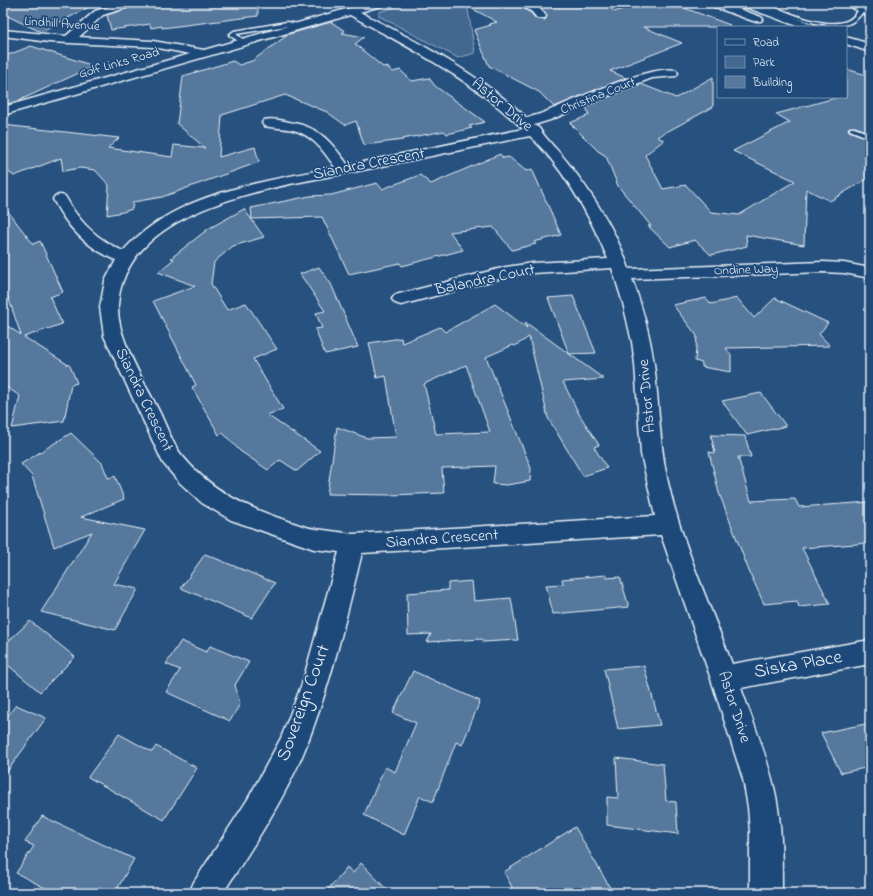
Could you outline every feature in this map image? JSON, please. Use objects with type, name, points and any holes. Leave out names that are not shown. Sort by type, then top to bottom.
[{"type":"main road","points":[[713,3],[776,26]]},
{"type":"main road","points":[[744,3],[808,26]]},
{"type":"main road","points":[[847,40],[870,48]]},
{"type":"main road","points":[[847,51],[870,60]]},
{"type":"street","points":[[69,40],[92,18],[99,14],[131,3]]},
{"type":"street","name":"Golf Links Road","points":[[3,111],[380,3]]},
{"type":"street","points":[[523,3],[536,10],[541,16]]},
{"type":"street","name":"Astor Drive","points":[[350,11],[441,60],[475,82],[529,127],[568,170],[586,195],[599,220],[620,269],[631,300],[641,342],[646,381],[649,431],[656,480],[669,525],[725,678],[761,795],[767,846],[766,893]]},
{"type":"street","name":"Lindhill Avenue","points":[[3,33],[69,40],[152,44],[206,53]]},
{"type":"street","name":"Lindhill Avenue","points":[[119,42],[139,51],[140,59],[136,67],[124,77]]},
{"type":"street","name":"Christina Court","points":[[529,127],[545,117],[635,80],[651,75],[672,73]]},
{"type":"street","points":[[269,123],[293,125],[312,132],[320,138],[344,169]]},
{"type":"street","name":"Siandra Crescent","points":[[529,127],[236,192],[191,208],[154,230],[125,258],[117,270],[108,303],[109,320],[113,336],[171,457],[187,476],[210,497],[239,513],[270,525],[314,539],[353,544],[669,525]]},
{"type":"street","points":[[60,199],[70,217],[98,244],[110,252],[125,258]]},
{"type":"street","name":"Ondine Way","points":[[620,269],[823,267],[844,268],[870,273]]},
{"type":"street","name":"Balandra Court","points":[[401,299],[506,272],[533,268],[620,269]]},
{"type":"street","name":"Sovereign Court","points":[[205,893],[258,810],[292,746],[316,681],[353,544]]},
{"type":"street","name":"Siska Place","points":[[725,678],[870,652]]},
{"type":"lane","points":[[759,3],[805,18],[831,24],[846,23],[851,21],[861,11]]},
{"type":"lane","points":[[854,3],[856,8],[870,14]]},
{"type":"lane","points":[[852,129],[870,136]]},
{"type":"shaded area","points":[[827,3],[870,3],[870,18],[846,9]]},
{"type":"green space","points":[[409,3],[467,3],[475,53],[458,58],[379,16],[379,12]]},
{"type":"building","points":[[3,3],[97,3],[41,32],[3,14]]},
{"type":"building","points":[[137,3],[258,3],[258,16],[162,28],[162,26],[151,28],[150,24],[111,30],[107,15],[135,6]]},
{"type":"building","points":[[640,3],[671,3],[730,25],[717,27],[643,27],[682,43],[610,71],[626,78],[554,107],[539,92],[489,66],[474,30],[497,22],[469,7],[521,7],[531,13],[536,19],[545,20],[547,15],[539,6],[609,6],[614,12]]},
{"type":"building","points":[[331,22],[345,31],[342,33],[364,37],[355,44],[383,67],[386,66],[393,72],[400,70],[412,81],[429,78],[435,86],[485,122],[469,126],[472,128],[447,134],[444,131],[402,139],[403,140],[364,145],[356,121],[345,125],[327,112],[285,95],[222,115],[219,157],[255,147],[259,162],[162,197],[133,202],[132,209],[107,215],[109,185],[95,170],[80,168],[63,171],[61,158],[14,176],[3,168],[3,125],[119,138],[108,148],[172,157],[174,145],[205,148],[177,124],[183,76],[233,61],[239,65],[252,61],[289,34]]},
{"type":"building","points":[[31,46],[94,66],[18,101],[3,105],[3,57]]},
{"type":"building","points":[[847,69],[870,76],[870,132],[855,127],[848,128],[849,131],[870,139],[870,177],[830,201],[806,189],[804,245],[746,235],[747,246],[711,255],[695,240],[670,247],[648,226],[651,226],[618,186],[606,156],[598,151],[570,123],[589,115],[586,106],[641,84],[676,98],[713,77],[713,107],[657,137],[664,140],[645,155],[663,189],[686,185],[711,212],[739,215],[795,181],[733,151],[790,122],[776,114],[835,98],[847,98]]},
{"type":"building","points":[[500,154],[503,158],[509,157],[526,171],[532,169],[561,235],[534,242],[536,244],[512,250],[493,227],[450,232],[463,250],[402,266],[400,263],[349,274],[322,217],[252,219],[251,208],[310,196],[331,195],[377,183],[382,189],[420,175],[431,184]]},
{"type":"building","points":[[3,205],[33,244],[40,241],[63,292],[50,297],[62,324],[24,337],[70,366],[77,383],[71,385],[64,421],[12,428],[20,396],[3,385],[3,323],[21,335],[3,282]]},
{"type":"building","points":[[244,209],[264,237],[233,246],[214,262],[211,284],[227,310],[246,303],[277,349],[253,359],[283,409],[267,415],[320,451],[297,471],[280,460],[268,470],[240,451],[223,433],[219,435],[192,387],[196,385],[153,301],[195,286],[158,272],[174,259],[171,258],[208,229]]},
{"type":"building","points":[[319,267],[331,284],[358,347],[325,354],[315,329],[322,328],[316,313],[325,311],[300,274]]},
{"type":"building","points":[[573,296],[596,353],[569,354],[548,298]]},
{"type":"building","points":[[706,298],[711,304],[737,298],[754,318],[775,298],[828,323],[819,334],[830,346],[726,348],[731,355],[731,372],[702,367],[702,363],[695,361],[697,336],[673,305]]},
{"type":"building","points":[[495,304],[527,328],[525,322],[604,379],[563,382],[579,414],[599,445],[594,447],[607,468],[583,476],[548,418],[529,337],[515,346],[513,345],[486,357],[531,468],[530,481],[507,485],[493,484],[495,466],[442,468],[444,493],[390,495],[327,494],[337,427],[367,438],[396,437],[386,376],[377,378],[369,343],[401,338],[402,343],[440,327],[445,332]],"holes":[[[466,365],[490,432],[436,434],[424,384]]]},
{"type":"building","points":[[761,393],[786,426],[747,435],[722,401]]},
{"type":"building","points":[[71,433],[102,463],[108,478],[115,476],[124,499],[81,517],[145,530],[114,584],[138,589],[115,630],[41,612],[92,532],[54,547],[32,476],[21,464]]},
{"type":"building","points":[[711,435],[745,436],[751,457],[738,457],[751,501],[795,499],[799,507],[870,502],[870,543],[802,548],[830,604],[799,607],[797,601],[764,604],[749,571],[719,493],[709,452],[715,453]]},
{"type":"building","points":[[205,554],[275,583],[252,618],[181,588]]},
{"type":"building","points":[[606,575],[606,578],[620,577],[629,607],[553,614],[546,585],[563,584],[562,579]]},
{"type":"building","points":[[472,581],[474,601],[511,598],[518,640],[483,642],[482,639],[427,642],[431,634],[408,635],[407,593],[448,590],[448,583]]},
{"type":"building","points":[[30,621],[75,657],[40,692],[3,661],[3,646]]},
{"type":"building","points":[[181,641],[206,652],[210,646],[249,662],[235,685],[240,704],[230,721],[166,692],[180,670],[166,664]]},
{"type":"building","points":[[644,666],[660,725],[618,729],[604,669]]},
{"type":"building","points":[[413,671],[480,701],[462,745],[456,742],[433,802],[420,796],[404,835],[364,815],[385,767],[395,772],[416,723],[393,713]]},
{"type":"building","points":[[16,705],[46,718],[3,777],[3,722]]},
{"type":"building","points":[[870,723],[870,767],[841,773],[821,733]]},
{"type":"building","points":[[119,734],[152,752],[156,746],[197,768],[164,820],[88,777]]},
{"type":"building","points":[[616,758],[663,764],[666,801],[676,802],[678,834],[607,825],[607,797],[618,798]]},
{"type":"building","points":[[42,816],[134,859],[115,893],[55,893],[16,873],[34,846],[25,842]]},
{"type":"building","points":[[575,827],[613,893],[515,893],[504,872]]},
{"type":"building","points":[[361,863],[390,893],[325,893],[347,867],[353,873]]}]
